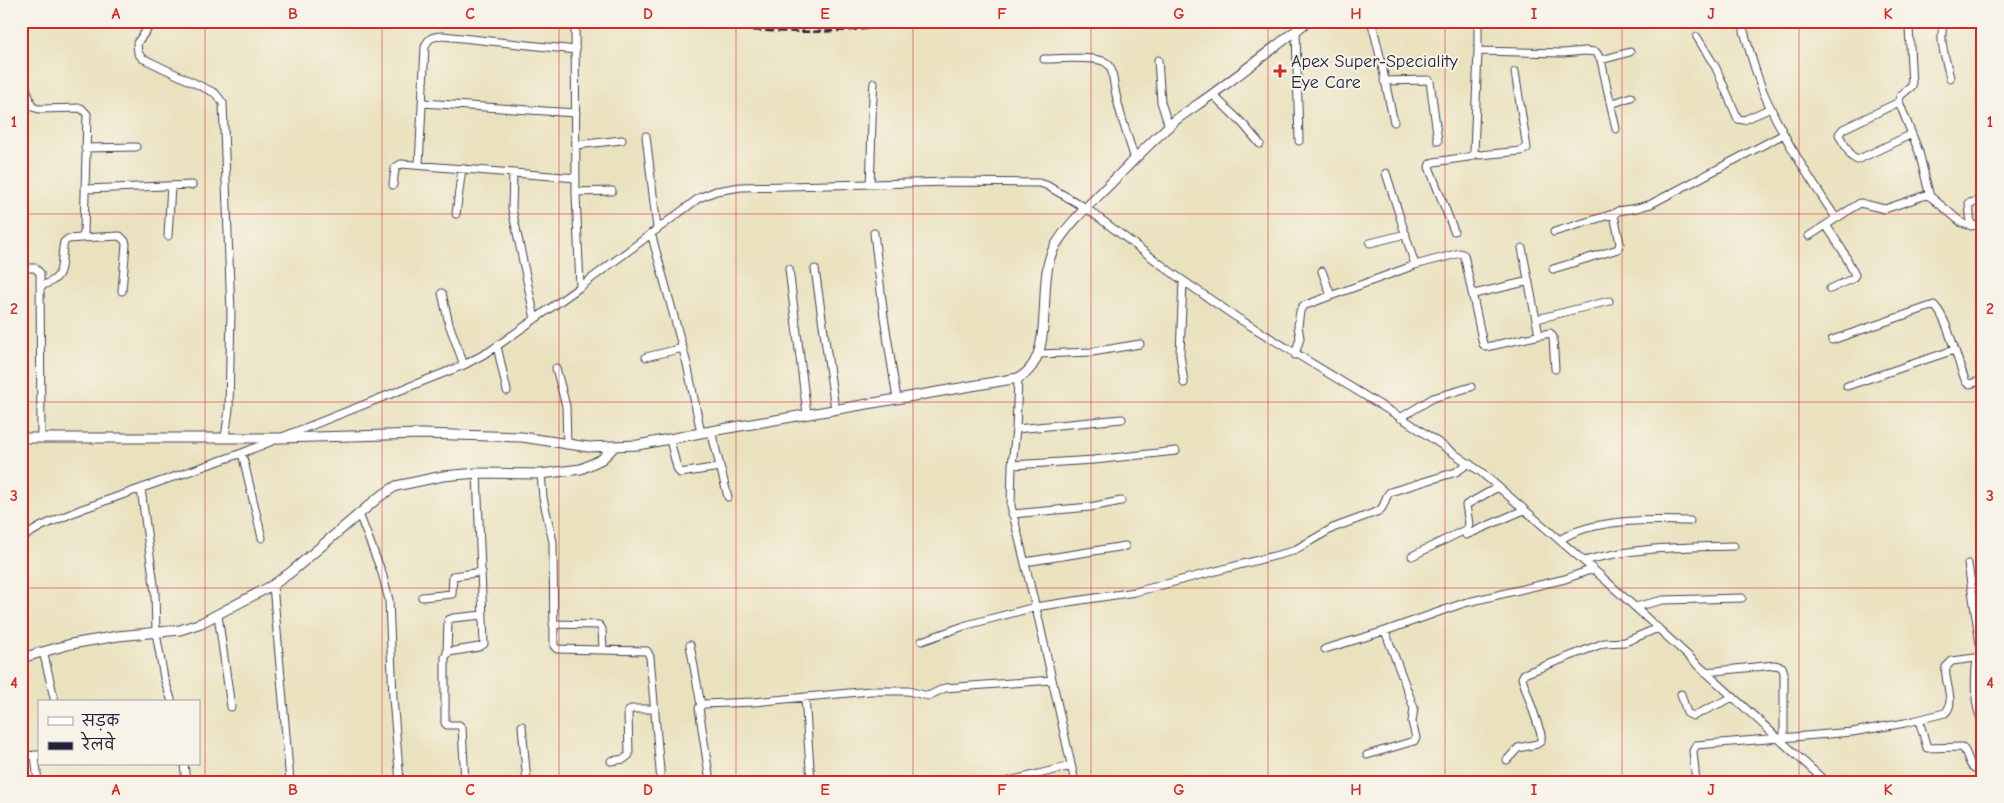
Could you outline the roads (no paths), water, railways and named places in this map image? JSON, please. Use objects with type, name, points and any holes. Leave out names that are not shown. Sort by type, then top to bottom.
[{"type":"street","points":[[575,21],[576,192],[580,287]]},
{"type":"street","points":[[21,438],[280,438],[421,434],[522,437],[567,445],[614,447],[670,440],[711,431],[1018,378],[1031,368],[1038,354],[1042,336],[1048,265],[1052,250],[1060,237],[1086,208],[1169,126],[1308,21]]},
{"type":"street","points":[[1371,21],[1379,47],[1384,81],[1394,122]]},
{"type":"street","points":[[1454,231],[1429,167],[1434,162],[1473,156],[1478,21]]},
{"type":"street","points":[[1932,21],[1909,27],[1912,86],[1900,96],[1899,102],[1922,162],[1930,196],[1962,223],[1971,226],[1983,226]]},
{"type":"street","points":[[1944,21],[1941,34],[1950,78]]},
{"type":"street","points":[[149,27],[137,43],[138,53],[142,58],[215,93],[223,103],[231,312],[229,409],[225,438]]},
{"type":"street","points":[[1296,30],[1299,141]]},
{"type":"street","points":[[1744,31],[1756,72],[1771,108],[1807,175],[1836,218]]},
{"type":"street","points":[[419,165],[424,47],[431,37],[442,36],[576,50]]},
{"type":"street","points":[[1697,37],[1716,68],[1738,119],[1744,120],[1771,108]]},
{"type":"street","points":[[1478,51],[1563,54],[1596,52],[1601,60],[1616,129]]},
{"type":"street","points":[[1601,60],[1630,52]]},
{"type":"street","points":[[1044,59],[1092,60],[1108,63],[1112,71],[1118,109],[1135,159]]},
{"type":"street","points":[[1158,60],[1161,102],[1169,126]]},
{"type":"street","points":[[21,70],[32,108],[70,108],[84,110],[87,114],[84,234],[81,238]]},
{"type":"street","points":[[1474,153],[1480,155],[1522,152],[1527,148],[1515,72]]},
{"type":"street","points":[[1384,81],[1430,81],[1438,140]]},
{"type":"street","points":[[870,184],[873,141],[871,113],[874,83]]},
{"type":"street","points":[[1212,94],[1243,124],[1260,144]]},
{"type":"street","points":[[1611,104],[1631,97]]},
{"type":"street","points":[[1899,102],[1843,129],[1840,137],[1852,157],[1858,160],[1912,134]]},
{"type":"street","points":[[422,103],[576,113]]},
{"type":"street","points":[[21,110],[31,105]]},
{"type":"street","points":[[1554,232],[1646,206],[1784,134]]},
{"type":"street","points":[[646,136],[654,231],[683,348],[701,433]]},
{"type":"street","points":[[576,145],[622,140]]},
{"type":"street","points":[[85,148],[136,147]]},
{"type":"street","points":[[393,186],[396,166],[401,164],[576,178]]},
{"type":"street","points":[[456,214],[462,168]]},
{"type":"street","points":[[513,173],[512,209],[535,319]]},
{"type":"street","points":[[1386,173],[1416,265]]},
{"type":"street","points":[[21,538],[65,516],[242,453],[464,366],[497,346],[580,287],[699,198],[716,191],[741,187],[953,182],[1039,183],[1046,185],[1086,208],[1236,317],[1400,418],[1468,463],[1593,569],[1705,672],[1782,739],[1826,782]]},
{"type":"street","points":[[85,189],[192,185]]},
{"type":"street","points":[[168,236],[170,186]]},
{"type":"street","points":[[576,192],[612,191]]},
{"type":"street","points":[[1809,236],[1860,203],[1881,210],[1920,196],[1930,196]]},
{"type":"street","points":[[1971,226],[1969,203],[1983,200]]},
{"type":"street","points":[[1553,269],[1618,250],[1620,243],[1615,219],[1616,213]]},
{"type":"street","points":[[1826,225],[1843,251],[1855,275],[1852,279],[1830,289]]},
{"type":"street","points":[[874,233],[884,317],[897,399]]},
{"type":"street","points":[[1370,243],[1406,234]]},
{"type":"street","points":[[41,286],[57,278],[64,242],[68,239],[120,236],[124,238],[126,244],[122,291]]},
{"type":"street","points":[[1522,248],[1539,335]]},
{"type":"street","points":[[1295,354],[1300,338],[1298,326],[1300,311],[1303,306],[1416,265],[1460,253],[1464,255],[1474,294],[1483,344],[1486,347],[1550,333],[1553,337],[1555,369]]},
{"type":"street","points":[[21,268],[35,268],[39,270],[41,286],[41,438]]},
{"type":"street","points":[[789,269],[807,414]]},
{"type":"street","points":[[815,269],[835,410]]},
{"type":"street","points":[[1322,271],[1331,296]]},
{"type":"street","points":[[1184,281],[1180,354],[1184,383]]},
{"type":"street","points":[[1474,294],[1529,281]]},
{"type":"street","points":[[442,293],[449,324],[464,366]]},
{"type":"street","points":[[1537,320],[1609,301]]},
{"type":"street","points":[[1832,340],[1934,304],[1939,310],[1966,382],[1970,384],[1983,380]]},
{"type":"street","points":[[1038,354],[1092,352],[1140,344]]},
{"type":"street","points":[[497,346],[507,391]]},
{"type":"street","points":[[646,357],[683,348]]},
{"type":"street","points":[[1847,386],[1954,350]]},
{"type":"street","points":[[556,368],[566,406],[567,445]]},
{"type":"street","points":[[1018,378],[1016,429],[1012,465],[1012,514],[1075,782]]},
{"type":"street","points":[[1400,418],[1433,398],[1471,387]]},
{"type":"street","points":[[1016,429],[1122,419]]},
{"type":"street","points":[[711,431],[728,496]]},
{"type":"street","points":[[670,440],[680,473],[720,467]]},
{"type":"street","points":[[21,658],[71,644],[191,627],[218,615],[273,585],[309,558],[378,497],[396,486],[425,478],[477,473],[541,474],[580,469],[593,464],[614,447]]},
{"type":"street","points":[[1012,465],[1094,460],[1176,451]]},
{"type":"street","points":[[242,453],[262,538]]},
{"type":"street","points":[[922,641],[967,625],[1035,607],[1144,590],[1293,551],[1333,528],[1379,511],[1382,509],[1386,496],[1390,492],[1456,472],[1468,463]]},
{"type":"street","points":[[447,653],[483,646],[482,572],[477,473]]},
{"type":"street","points":[[541,474],[543,498],[552,542],[553,643],[557,649],[648,651],[661,782]]},
{"type":"street","points":[[1412,556],[1467,529],[1470,524],[1466,505],[1498,487]]},
{"type":"street","points":[[141,489],[155,592],[156,633],[164,678],[171,700]]},
{"type":"street","points":[[1012,514],[1090,507],[1121,501]]},
{"type":"street","points":[[1466,535],[1524,510]]},
{"type":"street","points":[[359,514],[382,573],[389,600],[393,698],[400,782]]},
{"type":"street","points":[[1560,540],[1579,530],[1629,522],[1690,521]]},
{"type":"street","points":[[1024,562],[1125,546]]},
{"type":"street","points":[[1584,561],[1627,551],[1656,548],[1734,546]]},
{"type":"street","points":[[1968,564],[1981,657],[1976,688],[1979,715],[1983,721]]},
{"type":"street","points":[[1325,649],[1385,631],[1464,603],[1565,579],[1593,569]]},
{"type":"street","points":[[422,597],[452,594],[453,576],[482,572]]},
{"type":"street","points":[[273,585],[290,782]]},
{"type":"street","points":[[1635,607],[1664,600],[1742,598]]},
{"type":"street","points":[[218,615],[231,707]]},
{"type":"street","points":[[465,782],[462,728],[459,725],[447,725],[445,722],[445,657],[447,653],[448,620],[483,615]]},
{"type":"street","points":[[553,624],[599,625],[602,629],[603,650]]},
{"type":"street","points":[[1507,760],[1518,748],[1537,744],[1541,741],[1541,734],[1522,678],[1524,674],[1604,643],[1625,642],[1658,628]]},
{"type":"street","points":[[1366,754],[1414,741],[1416,738],[1412,719],[1414,708],[1385,631]]},
{"type":"street","points":[[690,645],[701,705],[699,708],[710,782]]},
{"type":"street","points":[[43,652],[55,700]]},
{"type":"street","points":[[1696,782],[1693,751],[1696,745],[1861,731],[1919,720],[1948,710],[1950,704],[1945,671],[1948,664],[1952,661],[1981,657]]},
{"type":"street","points":[[1705,672],[1775,665],[1782,667],[1784,673],[1782,739]]},
{"type":"street","points":[[701,705],[870,690],[908,691],[928,696],[945,688],[1052,680]]},
{"type":"street","points":[[1680,694],[1687,713],[1692,716],[1733,696]]},
{"type":"street","points":[[805,697],[811,782]]},
{"type":"street","points":[[611,761],[624,759],[629,755],[628,712],[631,709],[654,709]]},
{"type":"street","points":[[1919,720],[1927,748],[1962,746],[1972,768],[1975,770],[1983,769]]},
{"type":"street","points":[[522,726],[527,782]]},
{"type":"street","points":[[21,756],[37,755],[38,782]]},
{"type":"street","points":[[184,766],[186,782]]},
{"type":"street","points":[[1005,782],[1071,766]]},
{"type":"railway","points":[[694,21],[732,29],[787,32],[854,30],[904,24]]},
{"type":"place","name":"Apex Super-Speciality Eye Care","points":[[1280,71]]}]
